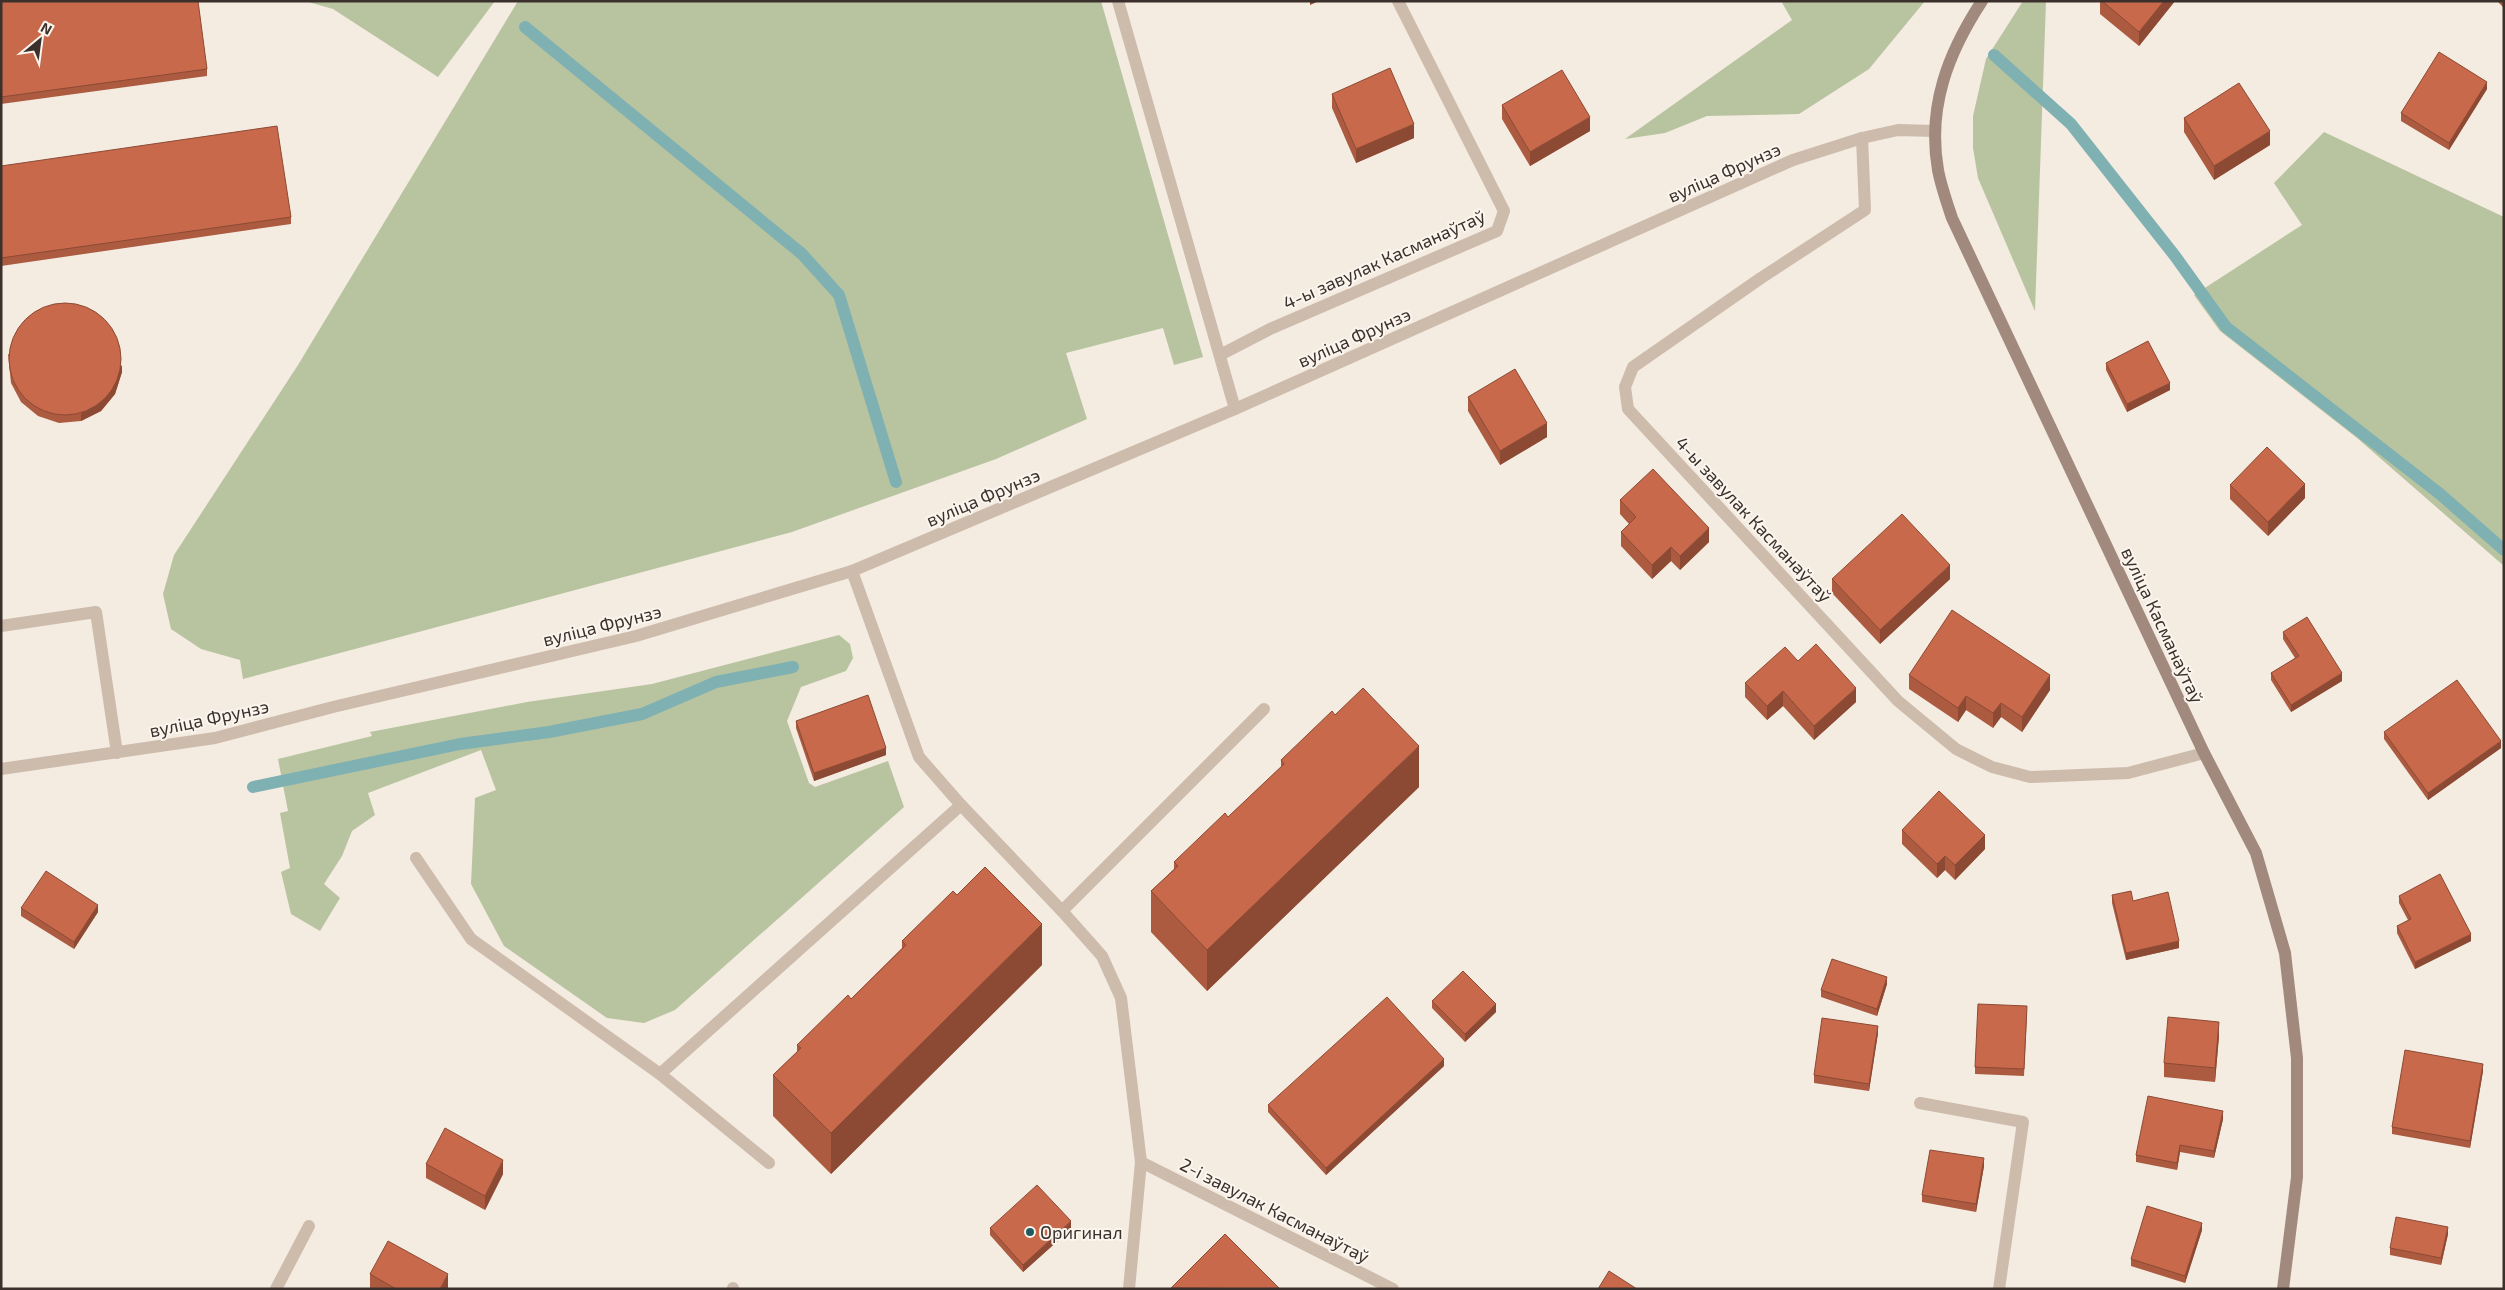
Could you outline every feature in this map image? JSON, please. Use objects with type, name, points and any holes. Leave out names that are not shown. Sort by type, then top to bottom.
[{"type":"main road","name":"вуліца Касманаўтаў","points":[[1982,1],[1961,34],[1942,79],[1935,131],[1938,171],[1952,218],[2204,753],[2256,853],[2285,953],[2297,1058],[2297,1177],[2283,1289]]},
{"type":"street","points":[[1118,1],[1236,409]]},
{"type":"street","name":"4-ы завулак Касманаўтаў","points":[[1220,356],[1270,329],[1497,231],[1504,211],[1398,1]]},
{"type":"street","name":"вуліца Фрунзэ","points":[[1,769],[215,738],[333,707],[636,636],[852,571],[1236,409],[1793,160],[1862,138],[1898,130],[1935,131]]},
{"type":"street","name":"4-ы завулак Касманаўтаў","points":[[1862,138],[1864,210],[1761,278],[1633,367],[1625,388],[1628,409],[1898,701],[1956,749],[1992,767],[2030,777],[2128,773],[2204,753]]},
{"type":"street","points":[[852,571],[919,757],[961,805],[1102,956],[1121,998],[1141,1162],[1129,1289]]},
{"type":"street","points":[[1,626],[96,612],[117,753]]},
{"type":"street","points":[[1062,911],[1264,709]]},
{"type":"street","points":[[660,1074],[961,805]]},
{"type":"street","points":[[416,858],[471,939],[660,1074],[769,1164]]},
{"type":"street","points":[[1920,1104],[2023,1122],[1999,1289]]},
{"type":"street","name":"2-і завулак Касманаўтаў","points":[[1141,1162],[1393,1289]]},
{"type":"street","points":[[276,1289],[309,1226]]},
{"type":"green space","points":[[305,1],[495,1],[438,77],[333,9]]},
{"type":"green space","points":[[518,1],[1101,1],[1203,357],[1174,365],[1163,328],[1066,353],[1087,419],[996,459],[792,532],[243,679],[240,660],[201,649],[171,629],[163,594],[174,555],[298,365]]},
{"type":"green space","points":[[1781,1],[1925,1],[1869,69],[1799,114],[1707,116],[1665,133],[1625,139],[1792,20]]},
{"type":"green space","points":[[2023,1],[2046,1],[2035,311],[1978,178],[1973,148],[1973,116],[1986,59]]},
{"type":"green space","points":[[2324,132],[2504,217],[2504,566],[2357,438],[2220,331],[2194,295],[2302,225],[2274,183]]},
{"type":"green space","points":[[839,635],[850,644],[853,658],[846,671],[801,687],[787,721],[809,783],[815,787],[888,761],[904,807],[675,1010],[644,1023],[607,1018],[504,946],[471,884],[475,798],[496,790],[481,750],[368,793],[375,815],[352,831],[342,856],[324,884],[340,898],[320,931],[291,914],[281,872],[290,868],[280,813],[288,811],[278,759],[372,736],[370,732],[527,702],[652,684]]},
{"type":"building","points":[[1,1],[198,1],[207,69],[1,97]]},
{"type":"building","points":[[2102,1],[2164,1],[2139,32]]},
{"type":"building","points":[[2439,52],[2487,82],[2449,143],[2401,113]]},
{"type":"building","points":[[1390,68],[1414,124],[1356,149],[1332,94]]},
{"type":"building","points":[[1562,70],[1590,117],[1530,152],[1502,105]]},
{"type":"building","points":[[2239,83],[2270,131],[2214,166],[2184,118]]},
{"type":"building","points":[[277,126],[291,217],[1,258],[1,166]]},
{"type":"building","points":[[65,303],[86,307],[105,319],[117,338],[121,359],[117,380],[105,399],[86,411],[65,415],[44,411],[25,399],[13,380],[9,359],[13,338],[25,319],[44,307]]},
{"type":"building","points":[[2148,341],[2170,383],[2127,404],[2106,363]]},
{"type":"building","points":[[1515,369],[1547,423],[1500,451],[1468,397]]},
{"type":"building","points":[[2267,447],[2305,484],[2268,522],[2230,485]]},
{"type":"building","points":[[1653,469],[1709,528],[1680,556],[1671,547],[1652,565],[1621,532],[1636,517],[1620,500]]},
{"type":"building","points":[[1902,514],[1950,565],[1880,630],[1832,579]]},
{"type":"building","points":[[1952,610],[2050,675],[2022,717],[2001,703],[1993,713],[1966,696],[1958,708],[1909,675]]},
{"type":"building","points":[[2307,617],[2342,673],[2291,705],[2271,673],[2299,656],[2283,632]]},
{"type":"building","points":[[1816,644],[1856,688],[1814,726],[1783,691],[1767,706],[1745,683],[1785,647],[1798,661]]},
{"type":"building","points":[[2457,680],[2501,741],[2428,793],[2384,732]]},
{"type":"building","points":[[1363,688],[1419,746],[1207,950],[1151,891],[1178,866],[1174,862],[1225,813],[1228,817],[1284,764],[1281,760],[1332,711],[1335,715]]},
{"type":"building","points":[[868,695],[886,748],[814,773],[796,721]]},
{"type":"building","points":[[1939,791],[1985,835],[1955,865],[1945,856],[1937,864],[1902,830]]},
{"type":"building","points":[[985,867],[1042,924],[831,1133],[773,1075],[801,1048],[797,1045],[848,995],[851,999],[906,945],[902,941],[953,891],[957,895]]},
{"type":"building","points":[[46,871],[98,905],[74,942],[21,908]]},
{"type":"building","points":[[2440,874],[2471,934],[2415,962],[2397,926],[2411,919],[2399,896]]},
{"type":"building","points":[[2131,891],[2133,901],[2168,892],[2179,941],[2126,953],[2112,895]]},
{"type":"building","points":[[1832,959],[1887,977],[1877,1009],[1821,990]]},
{"type":"building","points":[[1463,971],[1496,1004],[1465,1034],[1432,1001]]},
{"type":"building","points":[[1387,997],[1444,1059],[1326,1168],[1268,1105]]},
{"type":"building","points":[[1978,1004],[2027,1006],[2024,1069],[1975,1067]]},
{"type":"building","points":[[2168,1017],[2219,1022],[2215,1068],[2164,1063]]},
{"type":"building","points":[[1822,1018],[1878,1026],[1869,1084],[1814,1075]]},
{"type":"building","points":[[2405,1050],[2483,1064],[2470,1141],[2392,1127]]},
{"type":"building","points":[[2148,1096],[2223,1111],[2214,1151],[2180,1145],[2177,1163],[2136,1155]]},
{"type":"building","points":[[445,1128],[503,1160],[485,1196],[426,1164]]},
{"type":"building","points":[[1930,1150],[1984,1158],[1976,1204],[1922,1195]]},
{"type":"building","name":"Оригинал","points":[[1037,1185],[1071,1221],[1023,1265],[990,1228]]},
{"type":"building","points":[[2147,1206],[2202,1223],[2185,1276],[2131,1259]]},
{"type":"building","points":[[2396,1217],[2448,1227],[2441,1258],[2390,1248]]},
{"type":"building","points":[[1225,1234],[1280,1289],[1171,1288]]},
{"type":"building","points":[[388,1241],[448,1274],[440,1289],[396,1289],[370,1274]]},
{"type":"building","points":[[1609,1271],[1637,1289],[1598,1289]]},
{"type":"waterway","points":[[525,27],[802,254],[839,295],[896,482]]},
{"type":"waterway","points":[[1994,55],[2071,124],[2175,256],[2226,327],[2440,494],[2504,550]]},
{"type":"waterway","points":[[253,787],[460,744],[549,732],[642,714],[716,682],[793,667]]},
{"type":"place","name":"Оригинал","points":[[1030,1232]]}]
